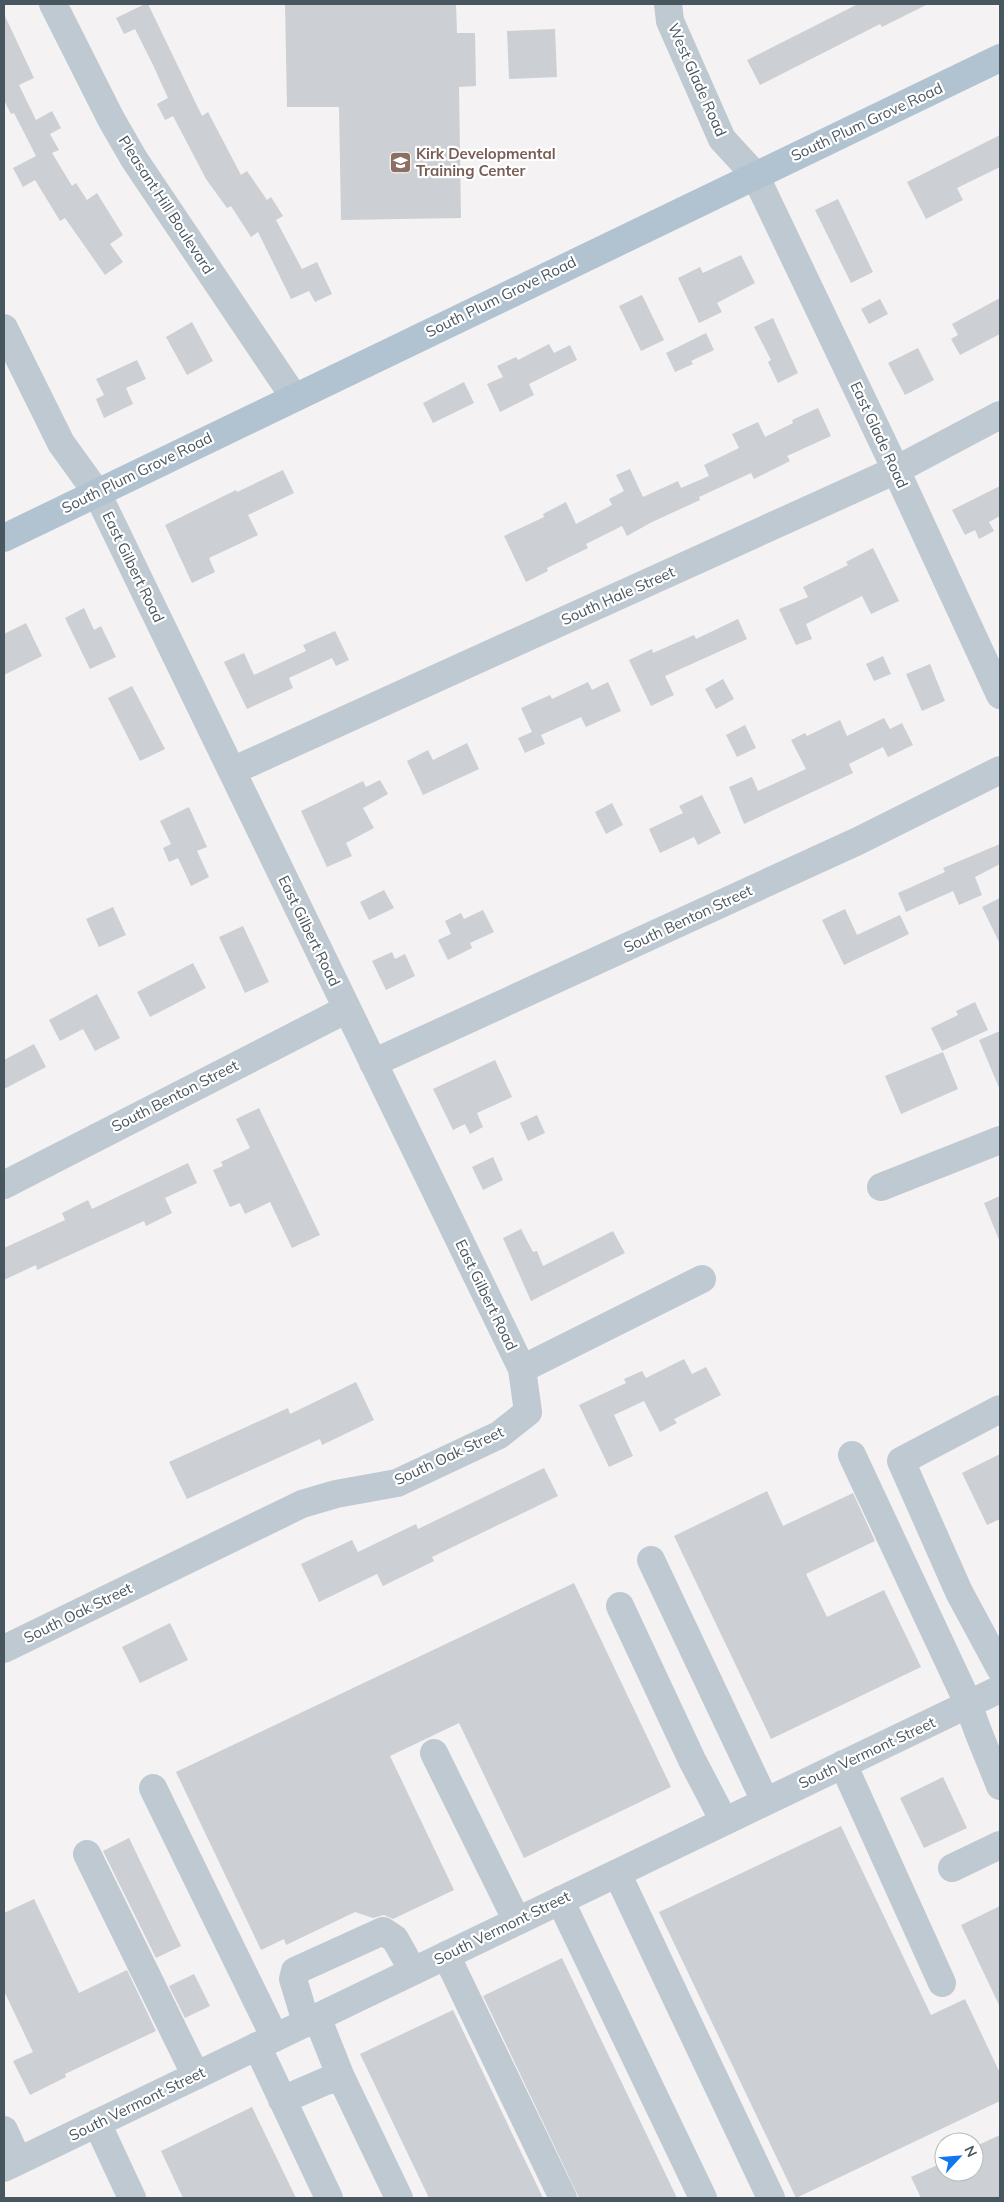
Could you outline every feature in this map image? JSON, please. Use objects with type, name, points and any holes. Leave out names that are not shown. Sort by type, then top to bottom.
[{"type":"main road","name":"South Plum Grove Road","points":[[4,538],[1000,58]]},
{"type":"street","name":"Pleasant Hill Boulevard","points":[[53,4],[111,119],[134,159],[294,397]]},
{"type":"street","name":"West Glade Road","points":[[668,4],[670,21],[722,139],[755,175]]},
{"type":"street","name":"East Glade Road","points":[[755,175],[896,470],[1000,696]]},
{"type":"street","name":"East Gilbert Road","points":[[4,328],[61,443],[97,493],[522,1369]]},
{"type":"street","name":"South Hale Street","points":[[232,771],[896,470],[1000,415]]},
{"type":"street","name":"South Benton Street","points":[[373,1063],[858,842],[1000,770]]},
{"type":"street","name":"South Benton Street","points":[[4,1184],[347,1010]]},
{"type":"street","points":[[881,1187],[1000,1140]]},
{"type":"street","points":[[522,1369],[702,1279]]},
{"type":"street","name":"South Oak Street","points":[[6,1640],[302,1504],[336,1494],[397,1483],[499,1436],[528,1412],[522,1369]]},
{"type":"street","points":[[1000,1408],[901,1461],[959,1592],[1000,1668]]},
{"type":"street","points":[[852,1455],[969,1705],[976,1729],[1000,1786]]},
{"type":"street","points":[[651,1560],[765,1801]]},
{"type":"street","points":[[620,1606],[692,1760],[724,1821]]},
{"type":"street","name":"South Vermont Street","points":[[11,2164],[1000,1689]]},
{"type":"street","points":[[434,1753],[517,1921]]},
{"type":"street","points":[[842,1764],[942,1983]]},
{"type":"street","points":[[153,1788],[266,2042],[282,2100],[329,2198]]},
{"type":"street","points":[[952,1868],[1000,1845]]},
{"type":"street","points":[[87,1854],[196,2076]]},
{"type":"street","points":[[617,1873],[772,2198]]},
{"type":"street","points":[[560,1900],[703,2198]]},
{"type":"street","points":[[399,2198],[293,1979],[295,1971],[383,1930],[395,1939],[412,1971]]},
{"type":"street","points":[[446,1955],[563,2198]]},
{"type":"street","points":[[282,2100],[340,2075]]},
{"type":"street","points":[[97,2123],[132,2198]]},
{"type":"street","points":[[4,2130],[11,2164]]},
{"type":"building","points":[[148,4],[202,116],[208,112],[241,175],[247,171],[267,200],[271,197],[283,216],[276,220],[302,269],[317,262],[332,294],[315,302],[309,291],[291,299],[258,232],[251,237],[231,206],[227,208],[206,179],[173,116],[165,120],[157,104],[168,98],[153,65],[135,29],[124,34],[116,18]]},
{"type":"building","name":"Kirk Developmental Training Center","points":[[285,4],[456,4],[457,33],[475,33],[476,86],[459,87],[461,218],[341,220],[339,107],[287,107]]},
{"type":"building","points":[[858,4],[928,4],[882,27],[880,24],[760,85],[747,60]]},
{"type":"building","points":[[4,14],[34,78],[19,85],[36,120],[52,111],[61,128],[50,134],[59,150],[52,153],[72,186],[76,183],[87,200],[97,193],[123,235],[110,244],[123,262],[105,275],[65,218],[60,221],[35,180],[23,187],[13,168],[36,156],[14,113],[11,114],[4,100]]},
{"type":"building","points":[[555,29],[557,77],[509,79],[507,31]]},
{"type":"building","points":[[1000,135],[1000,167],[957,188],[963,200],[926,219],[907,182]]},
{"type":"building","points":[[838,199],[873,272],[851,283],[815,210]]},
{"type":"building","points":[[741,255],[755,283],[717,303],[722,312],[699,323],[678,278],[700,267],[703,273]]},
{"type":"building","points":[[642,295],[664,340],[641,351],[619,306]]},
{"type":"building","points":[[1000,298],[1000,334],[960,355],[951,339],[958,335],[952,324]]},
{"type":"building","points":[[880,299],[888,314],[869,324],[861,309]]},
{"type":"building","points":[[773,318],[798,373],[778,383],[768,362],[771,360],[754,327]]},
{"type":"building","points":[[192,322],[213,361],[187,375],[166,337]]},
{"type":"building","points":[[706,333],[714,350],[691,361],[693,364],[675,372],[666,353]]},
{"type":"building","points":[[549,344],[554,353],[570,345],[577,360],[529,384],[534,395],[500,412],[487,384],[503,377],[497,366],[516,357],[518,360]]},
{"type":"building","points":[[918,348],[934,380],[905,395],[888,363]]},
{"type":"building","points":[[137,360],[146,379],[126,388],[133,404],[104,418],[96,399],[104,395],[96,379]]},
{"type":"building","points":[[464,382],[474,403],[433,423],[423,403]]},
{"type":"building","points":[[818,408],[831,436],[787,456],[790,461],[754,479],[751,473],[699,497],[700,500],[627,536],[622,526],[586,544],[588,548],[547,568],[548,571],[526,582],[504,536],[544,517],[543,514],[566,502],[576,524],[612,505],[609,499],[624,491],[616,475],[630,469],[643,497],[678,481],[681,488],[709,476],[704,465],[739,448],[732,434],[758,422],[765,437],[793,423],[792,420]]},
{"type":"building","points":[[283,470],[294,493],[248,515],[258,535],[209,558],[215,572],[192,583],[165,525],[236,490],[237,492]]},
{"type":"building","points":[[1000,486],[1000,516],[989,522],[994,531],[979,539],[975,530],[965,535],[952,510]]},
{"type":"building","points":[[873,548],[899,601],[871,614],[862,596],[806,624],[812,639],[796,645],[779,609],[808,597],[803,587],[848,565],[846,562]]},
{"type":"building","points":[[84,608],[94,630],[101,626],[116,657],[90,669],[65,618]]},
{"type":"building","points":[[738,619],[747,639],[665,676],[674,695],[651,706],[629,660],[652,649],[653,653],[694,635],[696,639]]},
{"type":"building","points":[[26,623],[42,656],[4,675],[4,634]]},
{"type":"building","points":[[335,631],[349,660],[336,666],[332,658],[289,678],[293,688],[247,709],[224,662],[244,653],[254,675],[306,651],[303,645]]},
{"type":"building","points":[[883,656],[891,674],[874,681],[866,664]]},
{"type":"building","points":[[930,664],[945,701],[922,711],[906,674]]},
{"type":"building","points":[[723,679],[734,699],[716,709],[705,689]]},
{"type":"building","points":[[588,682],[592,690],[608,682],[621,711],[586,727],[581,717],[541,735],[545,744],[525,753],[518,738],[532,732],[521,708],[550,695],[552,699]]},
{"type":"building","points":[[132,686],[165,749],[140,761],[108,698]]},
{"type":"building","points":[[884,718],[890,729],[902,723],[913,745],[888,757],[883,747],[849,764],[853,773],[744,824],[729,787],[752,777],[758,791],[806,769],[791,740],[805,733],[807,736],[840,720],[847,736]]},
{"type":"building","points":[[745,725],[756,748],[737,757],[726,735]]},
{"type":"building","points":[[467,743],[479,769],[423,795],[407,761],[428,750],[433,760]]},
{"type":"building","points":[[380,780],[388,794],[363,808],[374,828],[346,843],[352,856],[327,867],[301,811],[363,781],[366,787]]},
{"type":"building","points":[[702,795],[721,833],[698,845],[694,837],[660,853],[649,829],[683,813],[679,806]]},
{"type":"building","points":[[612,803],[623,825],[606,834],[595,812]]},
{"type":"building","points":[[189,807],[207,847],[197,851],[209,877],[191,886],[178,858],[169,862],[163,848],[171,844],[160,821]]},
{"type":"building","points":[[1000,844],[1000,864],[975,877],[982,895],[959,905],[953,891],[906,912],[898,893],[945,872],[943,868]]},
{"type":"building","points":[[384,890],[394,908],[369,920],[360,902]]},
{"type":"building","points":[[1000,898],[1000,944],[982,907]]},
{"type":"building","points":[[113,907],[126,935],[99,947],[86,919]]},
{"type":"building","points":[[845,909],[857,935],[900,915],[909,934],[844,965],[822,920]]},
{"type":"building","points":[[483,910],[494,932],[470,943],[472,948],[448,960],[438,940],[451,934],[445,921],[461,913],[464,919]]},
{"type":"building","points":[[243,926],[269,982],[245,993],[219,937]]},
{"type":"building","points":[[392,952],[395,959],[405,954],[415,976],[386,990],[372,961]]},
{"type":"building","points":[[193,963],[206,988],[150,1017],[137,992]]},
{"type":"building","points":[[97,994],[120,1038],[95,1051],[83,1029],[60,1041],[49,1020]]},
{"type":"building","points":[[975,1002],[988,1030],[942,1051],[931,1028],[958,1015],[956,1011]]},
{"type":"building","points":[[1000,1031],[1000,1090],[979,1040]]},
{"type":"building","points":[[34,1044],[46,1067],[4,1089],[4,1060]]},
{"type":"building","points":[[943,1052],[958,1089],[901,1114],[885,1076]]},
{"type":"building","points":[[495,1060],[512,1097],[477,1113],[483,1127],[470,1134],[465,1124],[453,1130],[433,1089]]},
{"type":"building","points":[[259,1108],[320,1235],[292,1248],[270,1202],[245,1214],[240,1203],[230,1207],[213,1170],[223,1166],[221,1162],[250,1148],[236,1119]]},
{"type":"building","points":[[537,1115],[545,1133],[528,1141],[520,1123]]},
{"type":"building","points":[[493,1157],[503,1180],[483,1190],[472,1167]]},
{"type":"building","points":[[188,1163],[197,1183],[165,1198],[172,1213],[146,1226],[144,1221],[37,1270],[36,1265],[4,1280],[4,1248],[65,1220],[62,1213],[88,1200],[92,1209]]},
{"type":"building","points":[[1000,1196],[1000,1242],[984,1203]]},
{"type":"building","points":[[521,1229],[533,1252],[537,1251],[543,1266],[613,1231],[625,1253],[531,1301],[503,1238]]},
{"type":"building","points":[[684,1359],[692,1374],[706,1367],[721,1395],[674,1419],[677,1423],[660,1432],[644,1401],[614,1415],[633,1456],[609,1467],[579,1405],[626,1383],[624,1379],[642,1371],[646,1378]]},
{"type":"building","points":[[356,1382],[374,1420],[322,1445],[320,1439],[187,1499],[169,1462],[288,1408],[290,1414]]},
{"type":"building","points":[[1000,1454],[1000,1519],[987,1525],[962,1473]]},
{"type":"building","points":[[544,1468],[558,1496],[432,1557],[434,1561],[383,1586],[377,1574],[319,1602],[301,1564],[352,1540],[358,1552],[416,1524],[418,1529]]},
{"type":"building","points":[[767,1491],[783,1526],[853,1493],[875,1541],[806,1574],[827,1617],[884,1590],[921,1667],[771,1739],[674,1536]]},
{"type":"building","points":[[574,1583],[671,1787],[524,1858],[459,1723],[390,1756],[454,1890],[393,1919],[384,1915],[373,1918],[355,1912],[286,1945],[284,1939],[261,1950],[176,1772]]},
{"type":"building","points":[[170,1623],[188,1660],[140,1683],[122,1647]]},
{"type":"building","points":[[943,1777],[967,1828],[924,1848],[900,1798]]},
{"type":"building","points":[[841,1826],[931,2015],[965,1999],[1000,2073],[1000,2101],[796,2198],[659,1912]]},
{"type":"building","points":[[129,1838],[181,1946],[156,1958],[103,1851]]},
{"type":"building","points":[[34,1899],[79,1993],[127,1970],[156,2031],[65,2074],[66,2077],[30,2095],[13,2061],[33,2052],[4,1991],[4,1913]]},
{"type":"building","points":[[1000,1906],[1000,2007],[961,1925]]},
{"type":"building","points":[[562,1958],[677,2198],[579,2198],[483,1996]]},
{"type":"building","points":[[194,1974],[210,2006],[185,2018],[169,1986]]},
{"type":"building","points":[[453,2010],[543,2198],[429,2198],[360,2054]]},
{"type":"building","points":[[252,2107],[296,2198],[183,2198],[161,2151]]},
{"type":"building","points":[[1000,2135],[1000,2198],[921,2198],[911,2177],[934,2167],[934,2182],[984,2182],[984,2142]]},
{"type":"place","name":"Kirk Developmental Training Center","points":[[400,163]]}]
